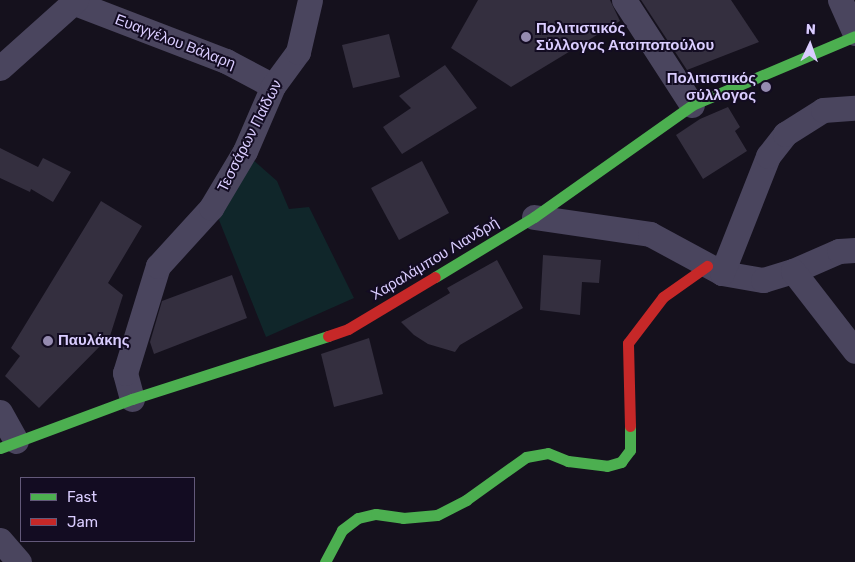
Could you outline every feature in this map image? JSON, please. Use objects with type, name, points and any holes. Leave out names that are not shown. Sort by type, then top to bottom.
[{"type":"main road","name":"Χαραλάμπου Λιανδρή","points":[[8,444],[132,400],[348,329],[534,218],[692,105],[855,34]]},
{"type":"main road","points":[[324,562],[342,530],[358,518],[376,514],[403,518],[437,515],[466,500],[526,457],[548,453],[568,460],[607,466],[620,462],[630,450],[628,343],[663,297],[715,269]]},
{"type":"street","name":"Τεσσάρων Παίδων","points":[[132,400],[125,373],[158,266],[211,208],[245,151],[273,86],[298,52],[310,0]]},
{"type":"street","points":[[624,0],[692,105]]},
{"type":"street","points":[[840,0],[855,34]]},
{"type":"street","name":"Ευαγγέλου Βάλαρη","points":[[0,68],[75,1],[226,61],[273,86]]},
{"type":"street","points":[[715,269],[768,156],[785,134],[823,110],[855,108]]},
{"type":"street","points":[[534,218],[650,234],[715,269],[763,280],[793,271],[839,251],[855,250]]},
{"type":"street","points":[[793,271],[855,351]]},
{"type":"street","points":[[0,412],[8,444]]},
{"type":"street","points":[[0,540],[19,562]]},
{"type":"green space","points":[[252,159],[277,181],[289,209],[309,207],[354,298],[266,337],[219,220]]},
{"type":"building","name":"Πολιτιστικός Σύλλογος Ατσιποπούλου","points":[[478,0],[610,0],[620,21],[511,87],[451,48]]},
{"type":"building","points":[[641,0],[731,0],[759,42],[687,70]]},
{"type":"building","points":[[389,34],[400,77],[353,88],[342,45]]},
{"type":"building","points":[[445,65],[477,108],[402,154],[383,127],[411,108],[399,96]]},
{"type":"building","points":[[728,107],[740,127],[735,131],[747,151],[703,179],[676,135],[700,119]]},
{"type":"building","points":[[0,148],[38,167],[43,158],[71,172],[53,202],[31,189],[30,192],[0,178]]},
{"type":"building","points":[[422,161],[449,213],[399,240],[371,188]]},
{"type":"building","points":[[101,201],[142,226],[108,283],[123,295],[110,336],[39,408],[5,376],[20,356],[11,348]]},
{"type":"building","points":[[543,255],[601,260],[599,283],[582,282],[580,315],[540,310]]},
{"type":"building","points":[[497,260],[523,308],[460,345],[455,352],[428,344],[414,335],[401,322],[450,293],[447,288]]},
{"type":"building","points":[[232,275],[247,318],[154,354],[150,342],[162,301]]},
{"type":"building","points":[[369,338],[383,394],[334,407],[321,354]]},
{"type":"traffic: fast","points":[[435,277],[534,217],[692,105],[855,36]]},
{"type":"traffic: fast","points":[[0,448],[132,399],[328,336]]},
{"type":"traffic: fast","points":[[325,562],[342,530],[358,518],[376,514],[403,518],[437,515],[466,500],[526,457],[548,453],[568,461],[607,466],[621,462],[630,450],[630,426]]},
{"type":"traffic: jam","points":[[630,426],[628,343],[663,297],[707,266]]},
{"type":"traffic: jam","points":[[328,336],[348,329],[435,277]]},
{"type":"place","name":"Πολιτιστικός Σύλλογος Ατσιποπούλου","points":[[526,37]]},
{"type":"place","name":"Πολιτιστικός σύλλογος","points":[[766,87]]},
{"type":"place","name":"Παυλάκης","points":[[48,341]]}]
